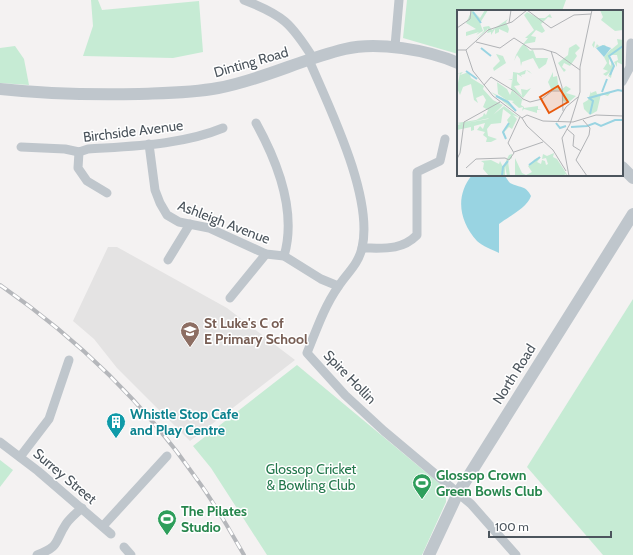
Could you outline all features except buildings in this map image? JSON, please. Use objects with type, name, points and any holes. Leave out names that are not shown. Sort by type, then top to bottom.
[{"type":"street","name":"Spire Hollin","points":[[244,0],[284,19],[294,30],[311,59],[358,182],[362,216],[362,248],[355,266],[338,286],[321,318],[307,353],[345,395],[384,431],[458,493],[502,538],[516,555]]},
{"type":"street","points":[[395,46],[399,0]]},
{"type":"street","points":[[623,80],[630,67],[631,43]]},
{"type":"street","name":"Dinting Road","points":[[0,89],[100,95],[177,93],[217,89],[248,81],[347,48],[395,46],[457,63]]},
{"type":"street","points":[[256,123],[280,175],[287,211],[288,228],[284,256]]},
{"type":"street","name":"Birchside Avenue","points":[[21,147],[65,149],[80,152],[88,149],[149,144],[206,135],[223,128]]},
{"type":"street","points":[[362,248],[395,248],[408,243],[417,235],[417,172],[440,161],[445,140]]},
{"type":"street","name":"Ashleigh Avenue","points":[[149,144],[155,190],[160,203],[167,214],[179,222],[208,228],[266,254],[284,256],[321,279],[338,286]]},
{"type":"street","points":[[80,152],[78,168],[87,180],[107,193]]},
{"type":"street","points":[[623,168],[633,178]]},
{"type":"street","name":"North Road","points":[[429,555],[458,493],[633,214]]},
{"type":"street","points":[[168,260],[190,224]]},
{"type":"street","points":[[230,298],[266,254]]},
{"type":"street","points":[[20,457],[49,419],[69,360]]},
{"type":"street","name":"Surrey Street","points":[[0,442],[82,508],[111,534]]},
{"type":"street","points":[[103,526],[167,456]]},
{"type":"street","points":[[37,555],[50,550],[59,541],[61,532],[67,522],[82,508]]},
{"type":"street","points":[[124,547],[131,555]]},
{"type":"shaded area","name":"St Luke's C of E Primary School","points":[[108,247],[117,247],[227,308],[295,360],[190,441],[117,368],[94,339],[73,321]]},
{"type":"green space","points":[[91,0],[98,0],[102,10],[199,1],[203,52],[173,58],[83,56],[93,26]]},
{"type":"green space","points":[[407,0],[566,0],[562,10],[457,10],[457,54],[403,38]]},
{"type":"green space","points":[[15,46],[24,59],[29,85],[0,83],[0,48]]},
{"type":"green space","points":[[633,299],[633,555],[603,555],[527,467]]},
{"type":"green space","name":"Glossop Cricket & Bowling Club","points":[[297,365],[446,489],[446,502],[422,555],[267,555],[211,468],[193,446]]},
{"type":"green space","points":[[0,460],[13,470],[0,487]]},
{"type":"water","points":[[471,176],[505,176],[513,185],[525,188],[531,196],[522,208],[499,224],[499,253],[477,241],[466,225],[461,208],[461,200],[467,183]]},
{"type":"railway","points":[[0,285],[28,305],[81,349],[131,398],[176,450],[203,487],[244,555]]},
{"type":"place","name":"St Luke's C of E Primary School","points":[[190,348]]},
{"type":"place","name":"Whistle Stop Cafe and Play Centre","points":[[116,439]]},
{"type":"place","name":"Glossop Crown Green Bowls Club","points":[[422,500]]},
{"type":"place","name":"The Pilates Studio","points":[[167,536]]}]
